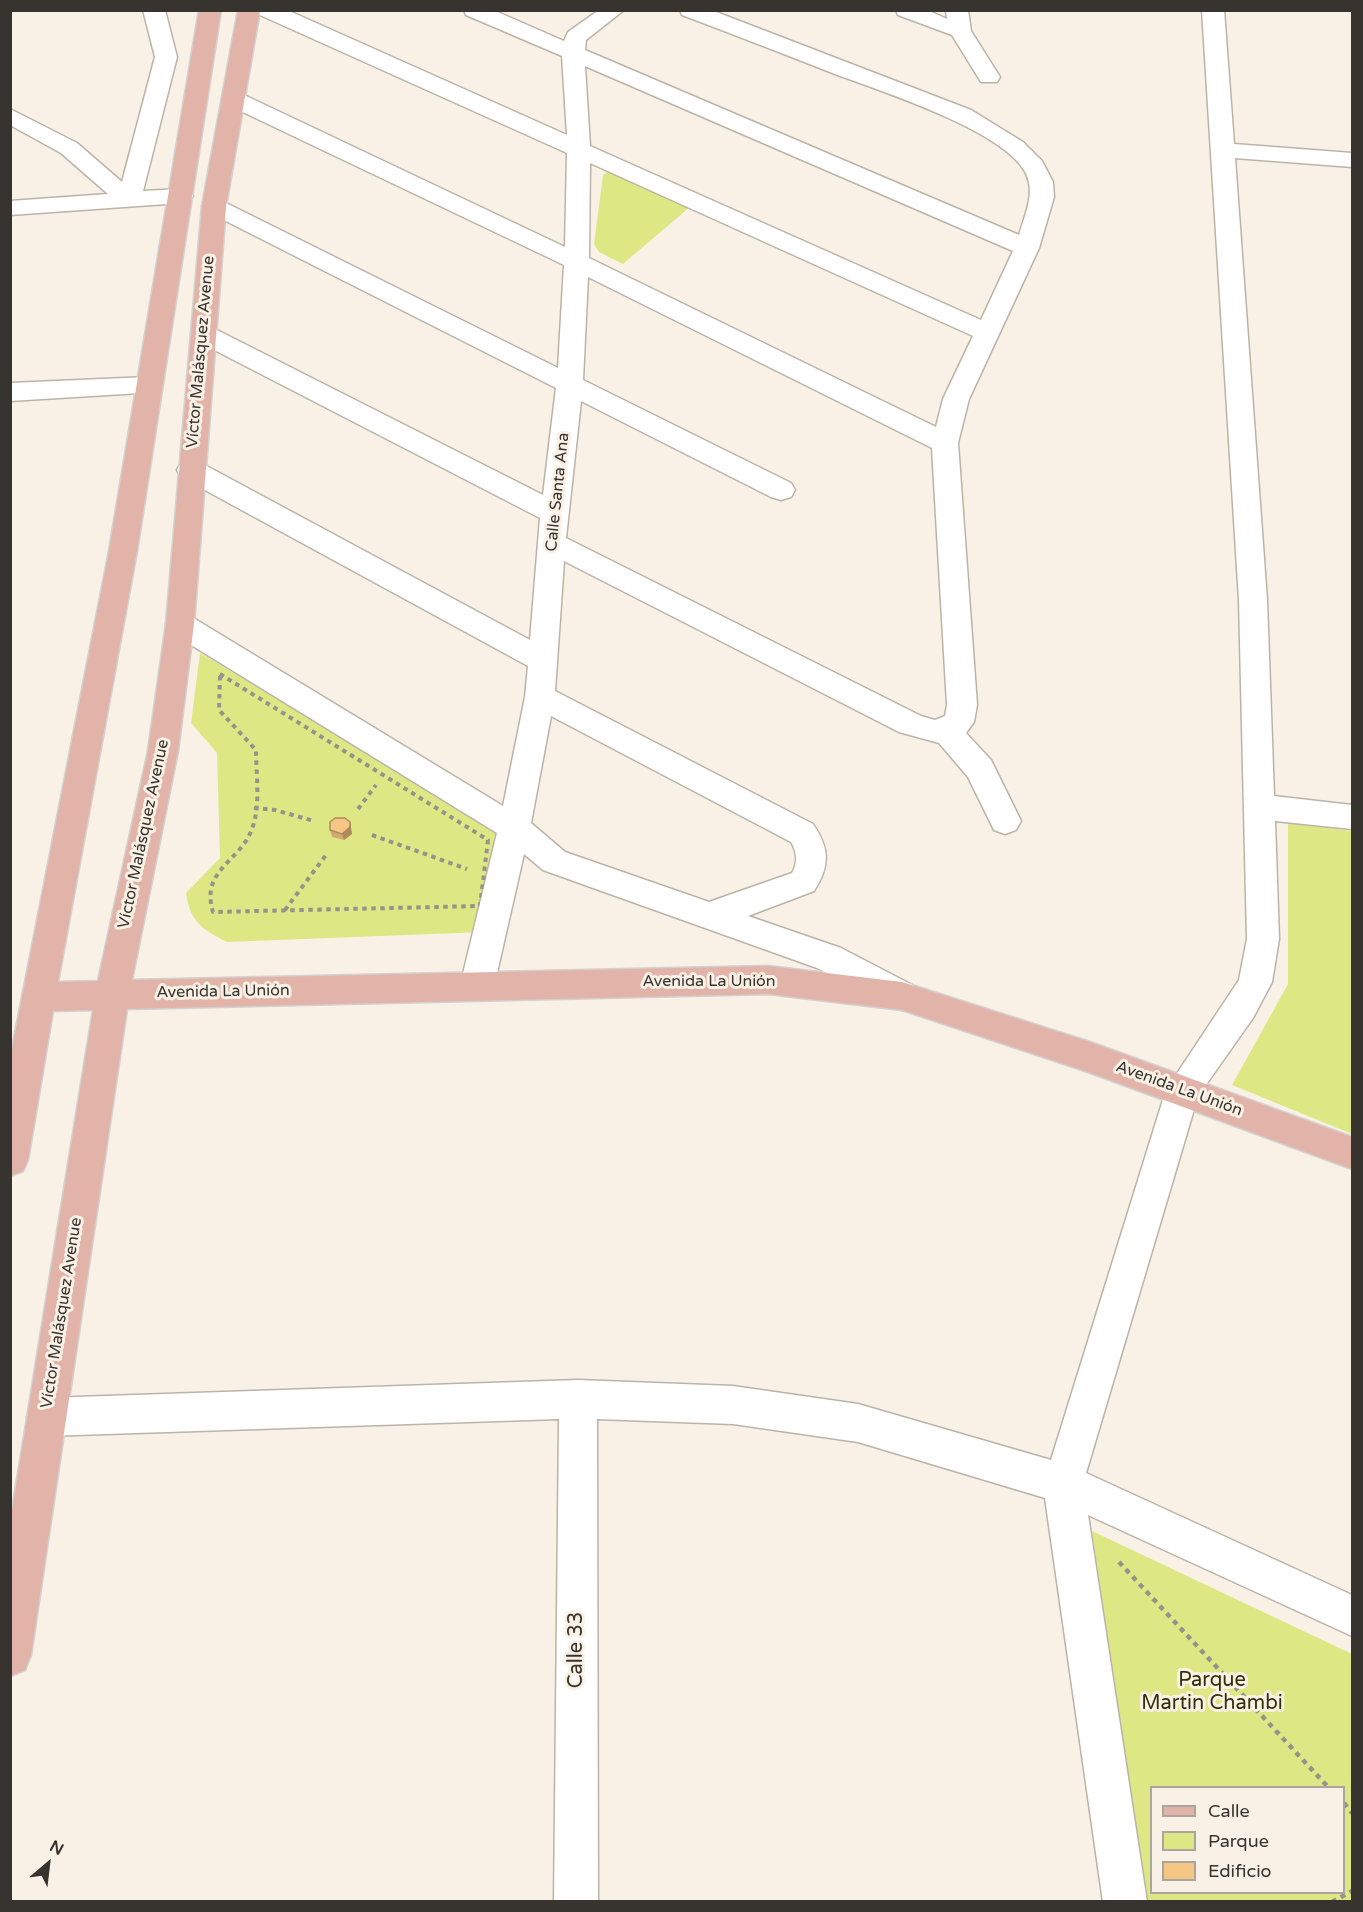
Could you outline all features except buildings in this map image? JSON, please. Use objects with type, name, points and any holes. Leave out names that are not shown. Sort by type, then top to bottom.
[{"type":"main road","points":[[10,1160],[123,551],[210,10]]},
{"type":"main road","name":"Víctor Malásquez Avenue","points":[[10,1655],[112,995],[163,751],[180,624],[214,206],[249,10]]},
{"type":"main road","name":"Avenida La Unión","points":[[39,997],[768,980],[902,996],[1183,1090],[1353,1153]]},
{"type":"street","points":[[129,200],[166,57],[154,10]]},
{"type":"street","points":[[268,10],[986,332]]},
{"type":"street","points":[[474,10],[1027,248]]},
{"type":"street","points":[[573,53],[576,37],[614,10]]},
{"type":"street","points":[[552,543],[910,723],[929,731],[947,732],[959,722],[962,705],[945,443],[956,399],[1027,248],[1042,197],[1041,182],[1034,166],[1015,147],[963,115],[690,10]]},
{"type":"street","points":[[906,10],[958,21],[989,77]]},
{"type":"street","points":[[1125,1902],[1063,1483],[1183,1090],[1241,1008],[1254,982],[1263,939],[1253,600],[1213,10]]},
{"type":"street","name":"Calle Santa Ana","points":[[477,986],[514,828],[540,697],[554,513],[570,384],[577,261],[579,148],[573,53]]},
{"type":"street","points":[[234,99],[577,261],[945,443]]},
{"type":"street","points":[[10,116],[69,148],[129,200]]},
{"type":"street","points":[[1221,150],[1353,160]]},
{"type":"street","points":[[10,208],[181,196]]},
{"type":"street","points":[[214,206],[781,490]]},
{"type":"street","points":[[204,334],[554,513]]},
{"type":"street","points":[[10,392],[148,386]]},
{"type":"street","points":[[191,470],[543,661]]},
{"type":"street","points":[[180,624],[514,828],[554,861],[829,958],[902,996]]},
{"type":"street","points":[[540,697],[802,833],[811,844],[814,858],[810,873],[803,882],[710,916]]},
{"type":"street","points":[[947,732],[980,770],[1005,821]]},
{"type":"street","points":[[1259,807],[1353,817]]},
{"type":"street","points":[[46,1417],[578,1399],[733,1405],[858,1423],[1063,1483],[1353,1616]]},
{"type":"street","name":"Calle 33","points":[[576,1902],[578,1399]]},
{"type":"path","points":[[219,674],[488,840],[480,906],[213,912],[208,903],[210,887],[228,858],[252,830],[254,808],[256,750],[219,710],[219,674]]},
{"type":"path","points":[[358,809],[383,775]]},
{"type":"path","points":[[254,808],[275,810],[314,821]]},
{"type":"path","points":[[372,836],[485,875]]},
{"type":"path","points":[[285,910],[326,855]]},
{"type":"path","points":[[1114,1556],[1327,1786]]},
{"type":"path","points":[[1332,1902],[1353,1892]]},
{"type":"green space","points":[[612,169],[691,206],[623,264],[599,252],[594,244],[603,175]]},
{"type":"green space","points":[[200,653],[496,826],[484,932],[227,942],[199,924],[191,911],[186,893],[220,858],[217,753],[191,723]]},
{"type":"green space","points":[[1288,823],[1352,831],[1352,1134],[1232,1085],[1288,984]]},
{"type":"green space","name":"Parque Martin Chambi","points":[[1092,1531],[1352,1654],[1352,1901],[1145,1901]]}]
